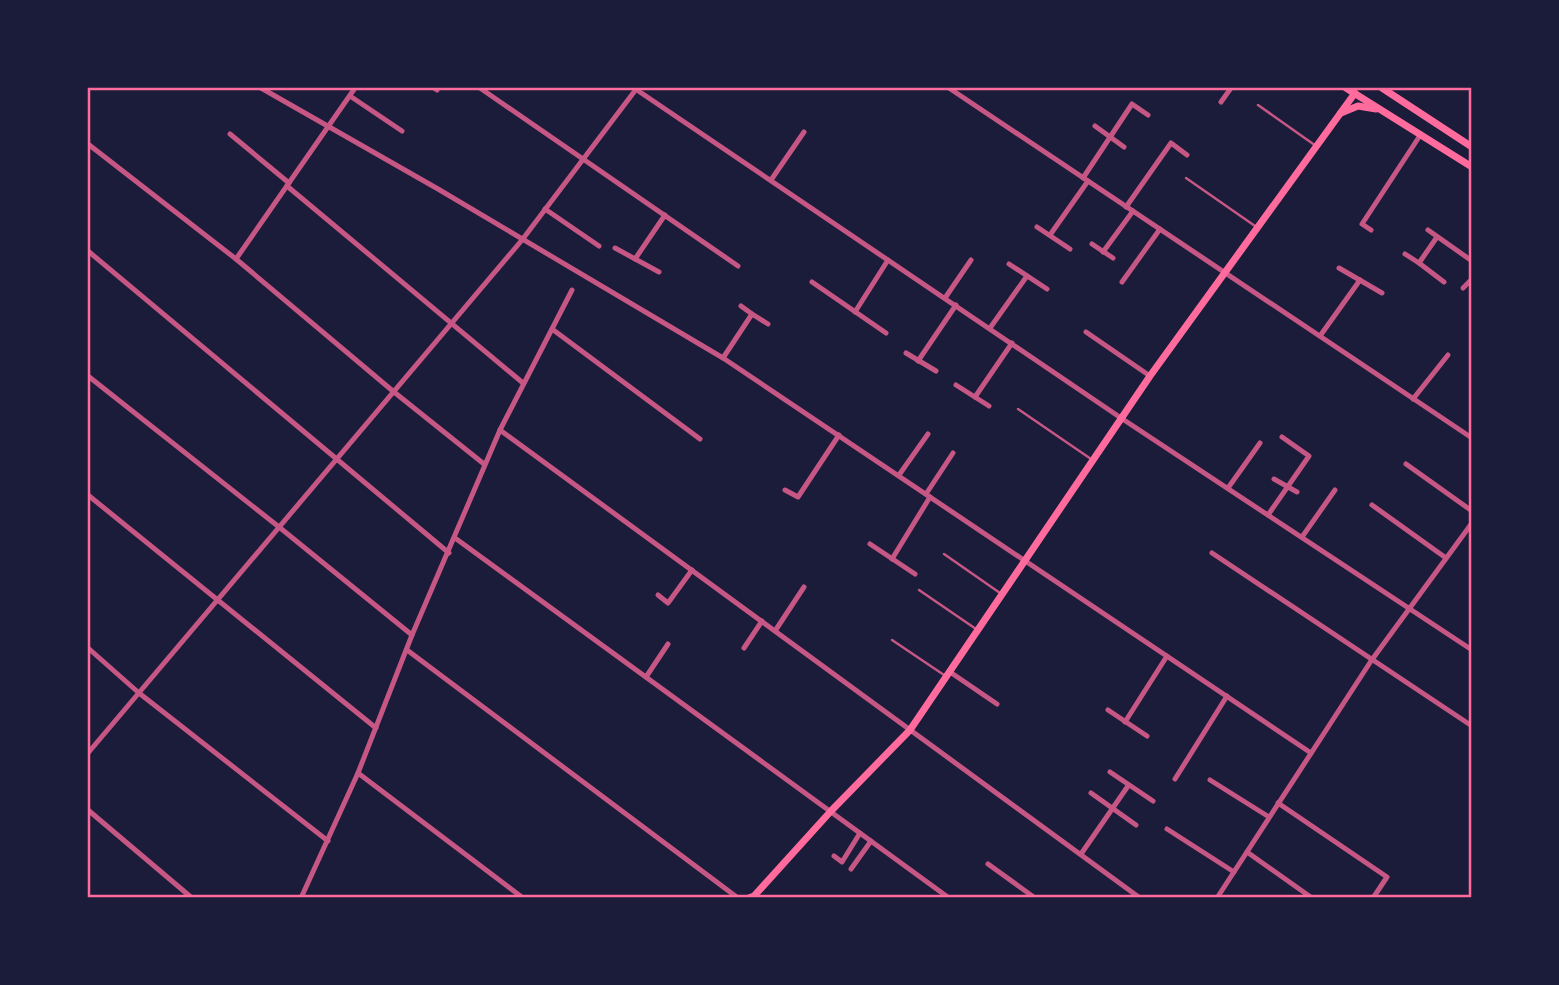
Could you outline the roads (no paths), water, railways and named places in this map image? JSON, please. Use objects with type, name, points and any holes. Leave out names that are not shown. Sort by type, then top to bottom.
[{"type":"main road","points":[[1346,88],[1472,167]]},
{"type":"main road","points":[[1382,88],[1472,147]]},
{"type":"main road","points":[[753,897],[910,730],[1150,376],[1354,93]]},
{"type":"main road","points":[[1340,113],[1358,106],[1385,111]]},
{"type":"street","points":[[261,88],[723,358],[1311,752]]},
{"type":"street","points":[[236,259],[355,88]]},
{"type":"street","points":[[480,88],[738,266]]},
{"type":"street","points":[[88,753],[522,240],[636,88],[1121,418],[1472,650]]},
{"type":"street","points":[[949,88],[1472,438]]},
{"type":"street","points":[[1221,102],[1231,88]]},
{"type":"street","points":[[350,96],[402,131]]},
{"type":"street","points":[[1125,99],[1148,115]]},
{"type":"street","points":[[1050,235],[1132,104]]},
{"type":"street","points":[[1095,126],[1124,147]]},
{"type":"street","points":[[771,180],[804,132]]},
{"type":"street","points":[[230,134],[523,383]]},
{"type":"street","points":[[1371,230],[1362,224],[1421,134]]},
{"type":"street","points":[[1103,252],[1171,143],[1187,155]]},
{"type":"street","points":[[88,144],[236,259],[484,464]]},
{"type":"street","points":[[545,209],[599,246]]},
{"type":"street","points":[[635,259],[665,215]]},
{"type":"street","points":[[1038,227],[1070,249]]},
{"type":"street","points":[[1122,282],[1160,229]]},
{"type":"street","points":[[1428,230],[1472,261]]},
{"type":"street","points":[[1419,263],[1437,237]]},
{"type":"street","points":[[1092,244],[1113,258]]},
{"type":"street","points":[[615,248],[659,272]]},
{"type":"street","points":[[88,251],[449,553]]},
{"type":"street","points":[[1405,254],[1444,282]]},
{"type":"street","points":[[855,312],[888,260]]},
{"type":"street","points":[[945,298],[971,260]]},
{"type":"street","points":[[1009,264],[1047,289]]},
{"type":"street","points":[[1339,268],[1382,293]]},
{"type":"street","points":[[990,328],[1027,276]]},
{"type":"street","points":[[1463,288],[1472,278]]},
{"type":"street","points":[[1320,336],[1360,280]]},
{"type":"street","points":[[812,282],[886,333]]},
{"type":"street","points":[[301,897],[358,774],[412,635],[449,553],[484,464],[572,290]]},
{"type":"street","points":[[918,361],[956,305]]},
{"type":"street","points":[[741,306],[768,324]]},
{"type":"street","points":[[723,358],[752,314]]},
{"type":"street","points":[[552,329],[700,439]]},
{"type":"street","points":[[1086,332],[1150,376]]},
{"type":"street","points":[[975,397],[1012,343]]},
{"type":"street","points":[[906,353],[936,371]]},
{"type":"street","points":[[1413,399],[1448,355]]},
{"type":"street","points":[[88,376],[412,635]]},
{"type":"street","points":[[956,385],[989,406]]},
{"type":"street","points":[[500,429],[1140,898]]},
{"type":"street","points":[[899,475],[928,434]]},
{"type":"street","points":[[785,490],[798,498],[839,435]]},
{"type":"street","points":[[1268,515],[1309,456],[1282,437]]},
{"type":"street","points":[[1228,488],[1260,443]]},
{"type":"street","points":[[892,559],[953,453]]},
{"type":"street","points":[[1406,464],[1472,511]]},
{"type":"street","points":[[1274,479],[1297,492]]},
{"type":"street","points":[[1302,537],[1335,490]]},
{"type":"street","points":[[88,495],[376,728]]},
{"type":"street","points":[[1372,505],[1446,558]]},
{"type":"street","points":[[1217,898],[1371,661],[1472,523]]},
{"type":"street","points":[[454,538],[949,898]]},
{"type":"street","points":[[870,544],[915,574]]},
{"type":"street","points":[[1212,553],[1472,726]]},
{"type":"street","points":[[658,595],[668,603],[692,570]]},
{"type":"street","points":[[775,631],[804,587]]},
{"type":"street","points":[[744,648],[762,621]]},
{"type":"street","points":[[646,677],[668,645]]},
{"type":"street","points":[[88,648],[139,693],[328,841]]},
{"type":"street","points":[[407,650],[738,898]]},
{"type":"street","points":[[1125,722],[1167,656]]},
{"type":"street","points":[[949,674],[997,704]]},
{"type":"street","points":[[1175,779],[1227,696]]},
{"type":"street","points":[[1108,710],[1147,736]]},
{"type":"street","points":[[1110,772],[1153,802]]},
{"type":"street","points":[[358,774],[523,898]]},
{"type":"street","points":[[1210,780],[1269,817]]},
{"type":"street","points":[[1081,854],[1128,786]]},
{"type":"street","points":[[1091,793],[1136,825]]},
{"type":"street","points":[[1278,803],[1387,877],[1373,898]]},
{"type":"street","points":[[88,810],[192,898]]},
{"type":"street","points":[[1167,829],[1234,872]]},
{"type":"street","points":[[834,856],[842,862],[860,833]]},
{"type":"street","points":[[851,869],[871,841]]},
{"type":"street","points":[[1247,852],[1312,898]]},
{"type":"street","points":[[988,864],[1035,898]]},
{"type":"lane","points":[[1258,105],[1316,146]]},
{"type":"lane","points":[[1186,178],[1257,228]]},
{"type":"lane","points":[[1018,409],[1094,461]]},
{"type":"lane","points":[[944,554],[1003,595]]},
{"type":"lane","points":[[919,590],[979,631]]},
{"type":"lane","points":[[892,640],[949,674]]}]
